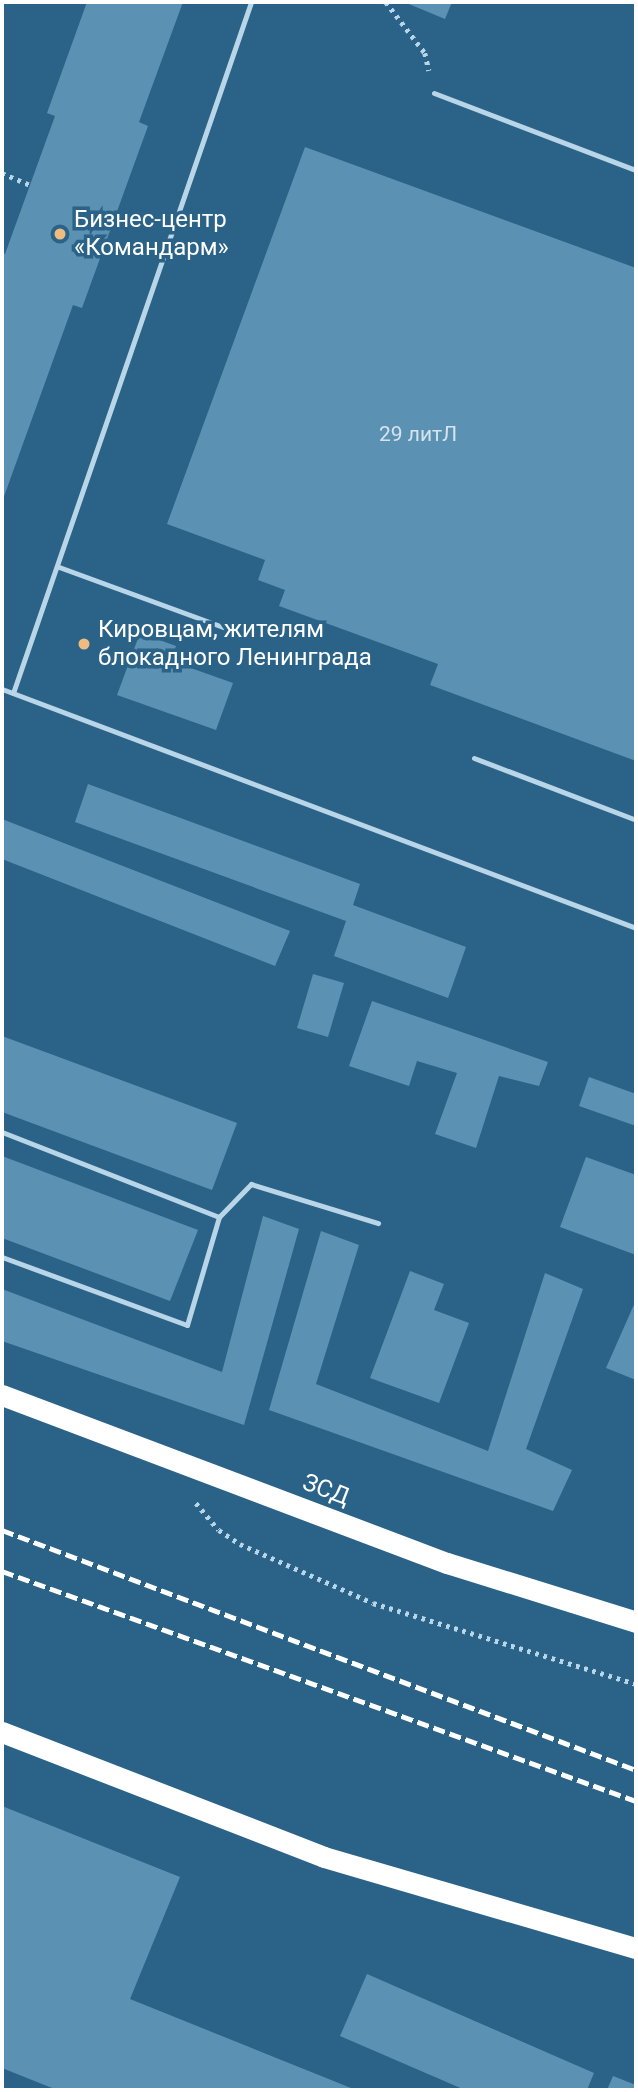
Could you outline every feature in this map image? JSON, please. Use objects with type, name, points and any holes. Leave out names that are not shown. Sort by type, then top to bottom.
[{"type":"highway","name":"ЗСД","points":[[2,1395],[447,1563],[636,1622]]},
{"type":"highway","points":[[2,1732],[324,1857],[636,1948]]},
{"type":"lane","points":[[13,694],[59,567],[251,2]]},
{"type":"lane","points":[[434,93],[636,170]]},
{"type":"lane","points":[[59,567],[239,634]]},
{"type":"lane","points":[[2,689],[636,928]]},
{"type":"lane","points":[[474,758],[636,820]]},
{"type":"lane","points":[[2,1132],[219,1217]]},
{"type":"lane","points":[[2,1257],[187,1325],[219,1217],[251,1184],[378,1223]]},
{"type":"path","points":[[386,2],[425,53],[434,93]]},
{"type":"path","points":[[2,173],[30,185]]},
{"type":"path","points":[[188,1494],[219,1530],[240,1544],[373,1603],[636,1684]]},
{"type":"building","name":"Бизнес-центр «Командарм»","points":[[87,2],[183,2],[139,122],[148,126],[82,308],[73,305],[2,502],[2,253],[5,254],[55,116],[47,113]]},
{"type":"building","points":[[404,2],[452,2],[445,19]]},
{"type":"building","points":[[305,147],[636,268],[636,761],[430,685],[438,664],[279,606],[285,590],[258,580],[265,560],[167,524]]},
{"type":"building","points":[[140,633],[176,646],[171,661],[233,683],[216,730],[117,695]]},
{"type":"building","points":[[88,784],[360,884],[353,905],[466,947],[448,998],[334,956],[346,921],[75,822]]},
{"type":"building","points":[[2,819],[290,931],[275,966],[2,859]]},
{"type":"building","points":[[313,974],[344,983],[328,1037],[297,1028]]},
{"type":"building","points":[[372,1001],[548,1062],[539,1086],[499,1076],[476,1148],[435,1134],[457,1073],[417,1061],[409,1086],[349,1066]]},
{"type":"building","points":[[2,1036],[237,1123],[212,1190],[2,1112]]},
{"type":"building","points":[[589,1077],[636,1094],[636,1126],[579,1106]]},
{"type":"building","points":[[2,1156],[198,1230],[170,1301],[2,1238]]},
{"type":"building","points":[[586,1157],[636,1175],[636,1255],[560,1227]]},
{"type":"building","points":[[263,1216],[299,1229],[244,1425],[2,1341],[2,1289],[222,1372]]},
{"type":"building","points":[[321,1231],[359,1245],[316,1384],[488,1451],[545,1273],[583,1289],[526,1449],[572,1470],[553,1511],[269,1410]]},
{"type":"building","points":[[410,1271],[444,1284],[434,1310],[469,1323],[439,1403],[370,1378]]},
{"type":"building","points":[[636,1300],[636,1380],[606,1368]]},
{"type":"building","points":[[2,1806],[180,1877],[130,1999],[356,2090],[57,2090],[2,2068]]},
{"type":"building","points":[[367,1974],[594,2073],[587,2090],[465,2090],[340,2036]]},
{"type":"building","points":[[613,2076],[636,2085],[636,2090],[607,2090]]},
{"type":"railway","points":[[2,1530],[636,1770]]},
{"type":"railway","points":[[2,1571],[636,1801]]},
{"type":"place","name":"Бизнес-центр «Командарм»","points":[[60,234]]},
{"type":"place","name":"Кировцам, жителям блокадного Ленинграда","points":[[84,644]]}]
